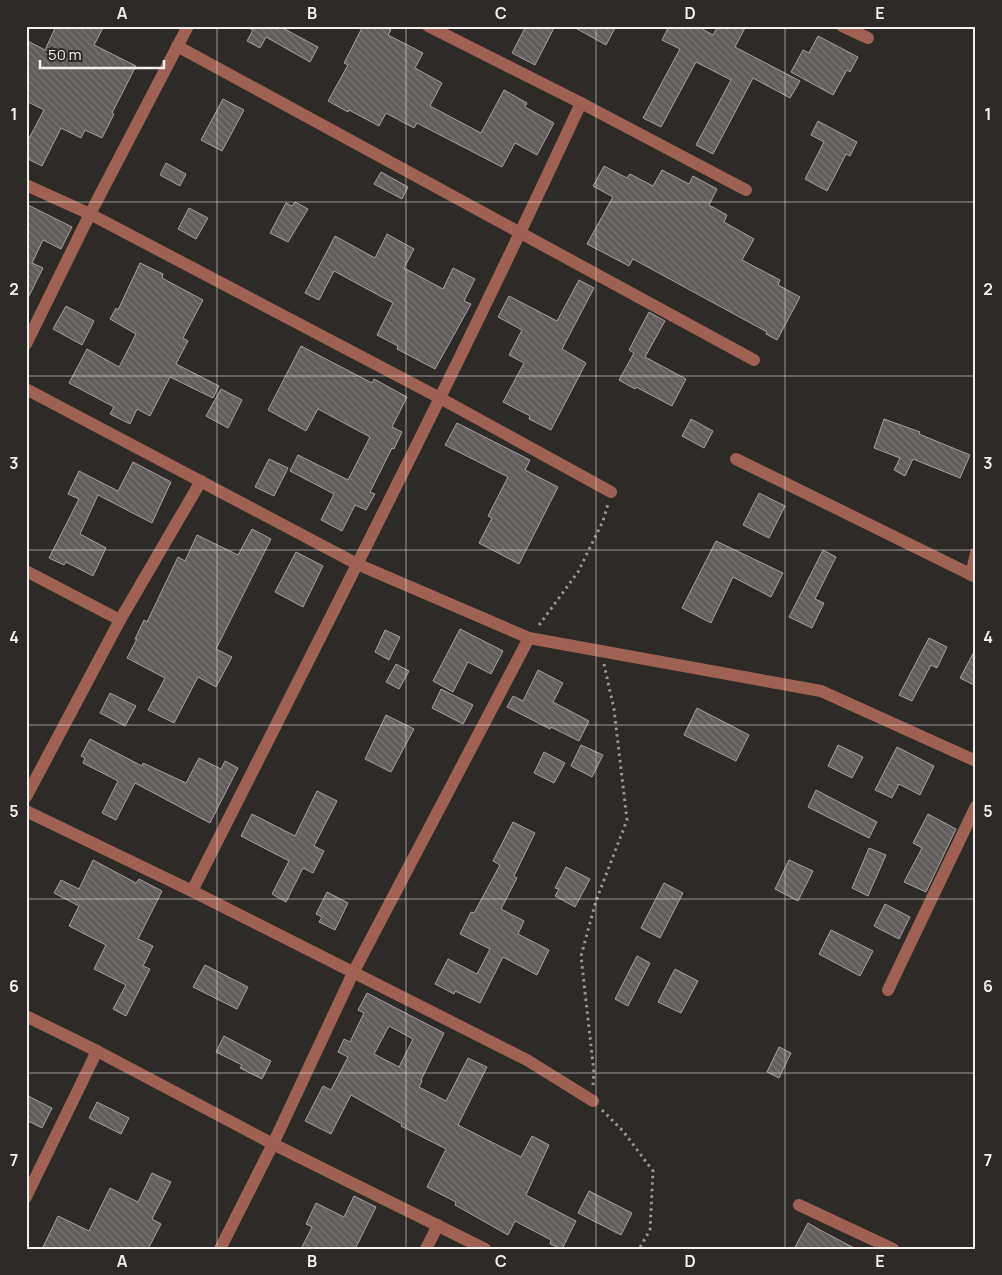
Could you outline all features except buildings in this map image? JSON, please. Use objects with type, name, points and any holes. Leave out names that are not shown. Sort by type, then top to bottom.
[{"type":"street","points":[[26,344],[90,214],[188,26]]},
{"type":"street","points":[[428,26],[581,103],[746,190]]},
{"type":"street","points":[[842,26],[868,38]]},
{"type":"street","points":[[177,46],[754,360]]},
{"type":"street","points":[[192,891],[440,398],[581,103]]},
{"type":"street","points":[[26,185],[90,214],[440,398],[611,492]]},
{"type":"street","points":[[26,389],[357,564],[529,638],[822,691],[976,761]]},
{"type":"street","points":[[736,459],[974,576],[976,553]]},
{"type":"street","points":[[26,797],[120,620],[201,482]]},
{"type":"street","points":[[26,572],[120,620]]},
{"type":"street","points":[[220,1249],[273,1144],[353,973],[529,638]]},
{"type":"street","points":[[888,990],[976,806]]},
{"type":"street","points":[[26,811],[192,891],[527,1060],[593,1101]]},
{"type":"street","points":[[26,1016],[97,1051],[273,1144],[485,1249]]},
{"type":"street","points":[[26,1197],[97,1051]]},
{"type":"street","points":[[799,1204],[893,1249]]},
{"type":"street","points":[[426,1249],[438,1225]]},
{"type":"path","points":[[529,638],[578,572],[603,521],[611,492]]},
{"type":"path","points":[[601,651],[614,709],[627,820],[596,902],[580,956],[594,1073],[593,1101],[623,1131],[653,1171],[650,1230],[639,1249]]}]
